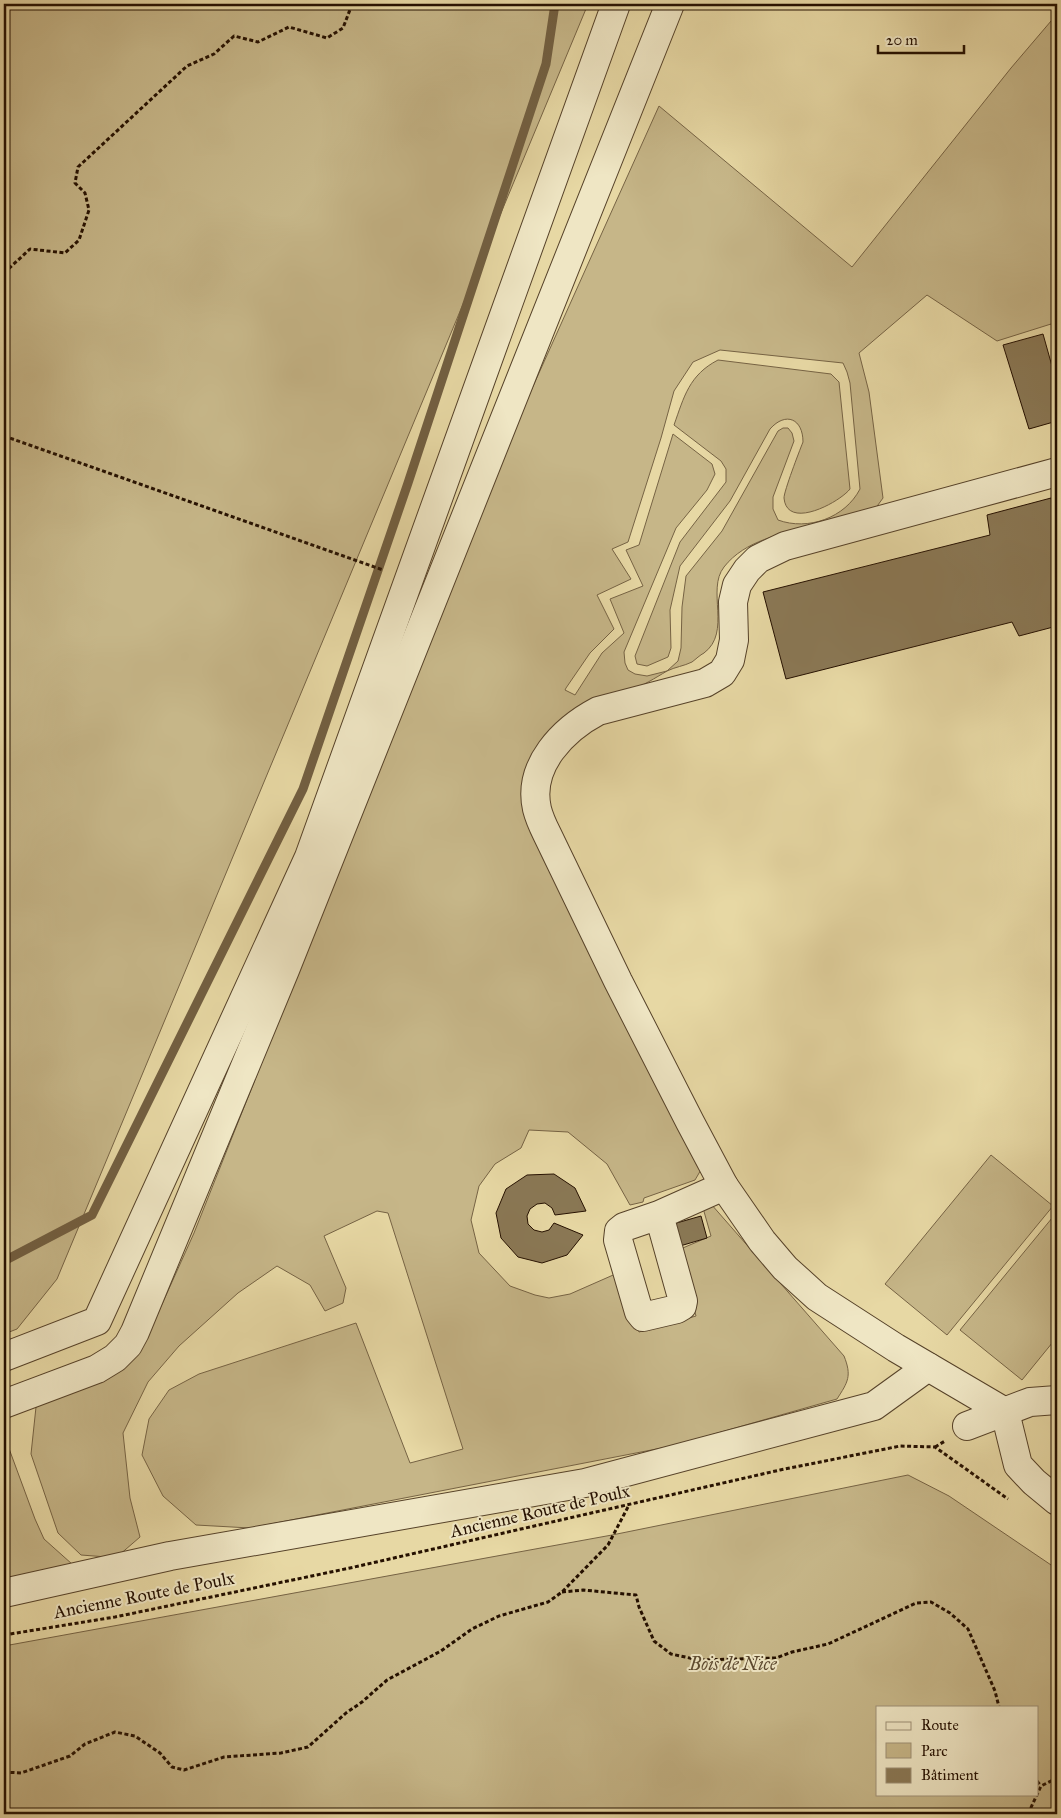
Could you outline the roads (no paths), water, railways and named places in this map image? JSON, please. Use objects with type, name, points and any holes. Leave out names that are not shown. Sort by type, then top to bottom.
[{"type":"street","points":[[4,1357],[97,1321],[309,857],[616,4]]},
{"type":"street","points":[[4,1404],[97,1369],[115,1358],[128,1345],[135,1332],[289,960],[670,4]]},
{"type":"street","points":[[1057,472],[785,546],[758,559],[736,585],[733,602],[734,640],[730,660],[722,673],[705,683],[598,711],[583,719],[558,740],[543,763],[537,779],[536,794],[537,809],[547,834],[622,990],[724,1186],[762,1241],[785,1268],[811,1291],[896,1348],[1005,1412],[1018,1465],[1034,1482],[1057,1501]]},
{"type":"street","points":[[659,1215],[724,1186]]},
{"type":"street","points":[[4,1593],[170,1556],[584,1483],[874,1406],[928,1367]]},
{"type":"street","points":[[967,1426],[1030,1402],[1057,1400]]},
{"type":"waterway","points":[[4,1261],[92,1215],[303,789],[408,483],[546,64],[555,4]]},
{"type":"park label","name":"Bois de Nice","points":[[733,1664]]}]
